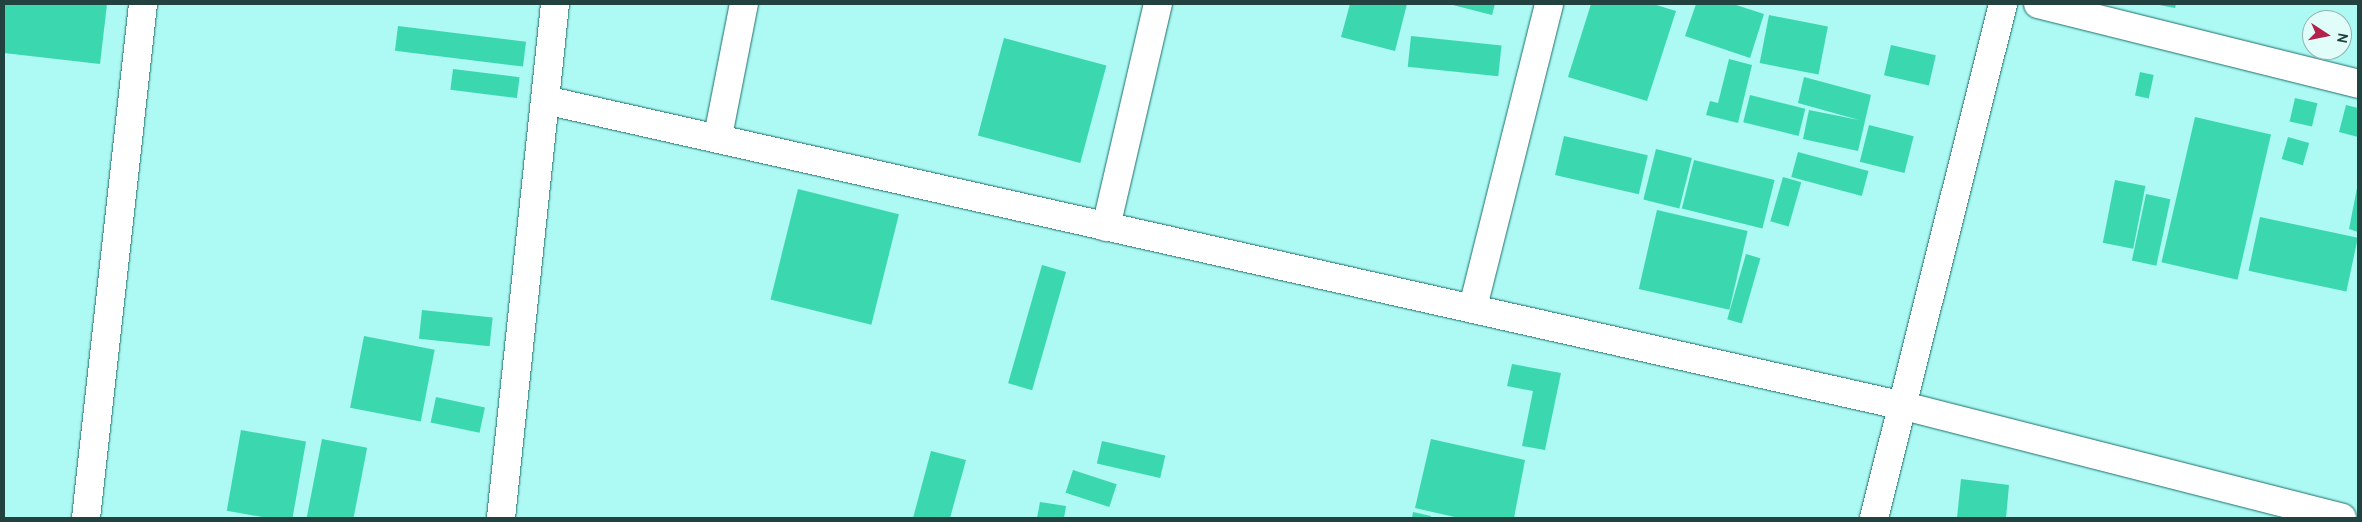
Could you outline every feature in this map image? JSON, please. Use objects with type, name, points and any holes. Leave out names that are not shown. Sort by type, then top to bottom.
[{"type":"street","points":[[86,518],[143,4]]},
{"type":"street","points":[[501,518],[555,4]]},
{"type":"street","points":[[718,136],[744,4]]},
{"type":"street","points":[[1106,227],[1158,4]]},
{"type":"street","points":[[1473,307],[1549,4]]},
{"type":"street","points":[[1874,518],[1900,405],[2003,4]]},
{"type":"street","points":[[2038,4],[2358,84]]},
{"type":"street","points":[[545,100],[718,136],[1106,227],[1473,307],[1900,405],[2342,518]]},
{"type":"building","points":[[4,4],[107,4],[100,64],[4,53]]},
{"type":"building","points":[[1350,4],[1407,4],[1395,51],[1341,37]]},
{"type":"building","points":[[1449,4],[1495,4],[1492,15]]},
{"type":"building","points":[[1591,4],[1653,4],[1676,11],[1647,101],[1568,77]]},
{"type":"building","points":[[1696,4],[1733,4],[1764,14],[1750,58],[1685,36]]},
{"type":"building","points":[[2154,4],[2176,4],[2175,8]]},
{"type":"building","points":[[1769,15],[1828,26],[1819,75],[1760,63]]},
{"type":"building","points":[[398,26],[526,42],[523,67],[395,51]]},
{"type":"building","points":[[1411,36],[1502,46],[1498,76],[1408,67]]},
{"type":"building","points":[[1004,38],[1106,65],[1080,163],[978,136]]},
{"type":"building","points":[[1891,45],[1936,55],[1929,86],[1884,75]]},
{"type":"building","points":[[1729,59],[1752,65],[1738,123],[1706,115],[1710,101],[1718,103]]},
{"type":"building","points":[[453,69],[520,77],[517,98],[450,90]]},
{"type":"building","points":[[2140,72],[2154,75],[2149,98],[2135,95]]},
{"type":"building","points":[[1804,77],[1871,95],[1858,151],[1803,139],[1809,110],[1859,120],[1798,103]]},
{"type":"building","points":[[1750,95],[1805,109],[1799,136],[1743,122]]},
{"type":"building","points":[[2295,98],[2317,103],[2312,127],[2290,121]]},
{"type":"building","points":[[2346,105],[2358,108],[2358,137],[2339,132]]},
{"type":"building","points":[[2195,117],[2271,135],[2237,280],[2161,262]]},
{"type":"building","points":[[1869,125],[1914,136],[1904,173],[1860,162]]},
{"type":"building","points":[[1564,136],[1648,155],[1639,194],[1555,175]]},
{"type":"building","points":[[2288,137],[2309,143],[2303,165],[2282,159]]},
{"type":"building","points":[[1656,149],[1692,158],[1679,208],[1643,199]]},
{"type":"building","points":[[1798,152],[1869,171],[1862,196],[1791,177]]},
{"type":"building","points":[[1694,160],[1775,180],[1762,229],[1682,209]]},
{"type":"building","points":[[1783,177],[1801,182],[1789,226],[1770,221]]},
{"type":"building","points":[[2115,180],[2145,186],[2133,249],[2103,243]]},
{"type":"building","points":[[2358,188],[2358,232],[2349,229]]},
{"type":"building","points":[[798,189],[899,214],[871,325],[770,300]]},
{"type":"building","points":[[2146,194],[2170,199],[2156,266],[2132,261]]},
{"type":"building","points":[[1657,210],[1748,231],[1729,310],[1639,289]]},
{"type":"building","points":[[2260,217],[2358,238],[2346,292],[2249,271]]},
{"type":"building","points":[[1746,254],[1760,258],[1742,324],[1727,319]]},
{"type":"building","points":[[1042,265],[1066,272],[1032,390],[1008,383]]},
{"type":"building","points":[[422,310],[493,317],[490,346],[419,339]]},
{"type":"building","points":[[364,336],[435,350],[421,421],[350,408]]},
{"type":"building","points":[[1512,364],[1561,373],[1545,450],[1522,446],[1533,391],[1507,386]]},
{"type":"building","points":[[436,397],[485,407],[480,433],[431,422]]},
{"type":"building","points":[[241,430],[306,441],[293,518],[268,518],[227,511]]},
{"type":"building","points":[[322,439],[367,448],[354,518],[307,518]]},
{"type":"building","points":[[1431,439],[1525,460],[1514,518],[1459,518],[1415,508]]},
{"type":"building","points":[[1102,441],[1165,456],[1160,478],[1097,463]]},
{"type":"building","points":[[931,451],[966,460],[950,518],[913,518]]},
{"type":"building","points":[[1073,470],[1117,484],[1109,507],[1066,493]]},
{"type":"building","points":[[1961,479],[2009,485],[2006,518],[1957,518]]},
{"type":"building","points":[[1040,502],[1066,506],[1064,518],[1037,518]]},
{"type":"building","points":[[1413,512],[1431,516],[1430,518],[1412,518]]}]
